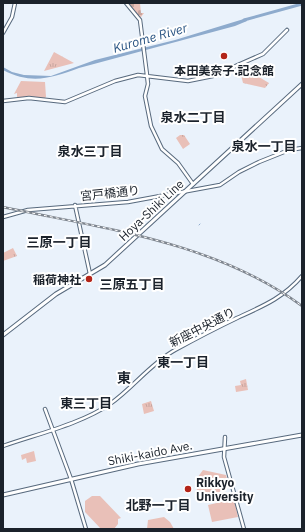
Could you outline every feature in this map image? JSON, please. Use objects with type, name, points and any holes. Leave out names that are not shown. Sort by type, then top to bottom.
[{"type":"main road","name":"Hoya-Shiki Line","points":[[3,336],[56,294],[90,275],[114,256],[302,84]]},
{"type":"main road","name":"Shiki-kaido Ave.","points":[[3,495],[138,464],[302,435]]},
{"type":"street","points":[[3,33],[12,17],[15,3]]},
{"type":"street","points":[[126,3],[140,20],[148,84],[145,96],[152,128],[162,148],[178,163],[192,184]]},
{"type":"street","points":[[3,100],[29,98],[64,102],[115,80],[138,75],[188,81],[213,76],[263,54],[286,30]]},
{"type":"street","name":"宮戸橋通り","points":[[3,217],[19,211],[128,202],[220,186],[246,169],[283,153],[302,148]]},
{"type":"street","points":[[75,206],[90,275]]},
{"type":"street","name":"新座中央通り","points":[[3,446],[84,418],[105,408],[120,397],[156,363],[170,353],[267,305],[287,291],[302,276]]},
{"type":"street","points":[[45,409],[71,479],[86,529]]},
{"type":"street","points":[[224,437],[225,461],[244,529]]},
{"type":"green space","points":[[127,3],[140,3],[141,13],[144,13],[141,17],[139,17]]},
{"type":"green space","points":[[54,52],[74,63],[44,71]]},
{"type":"green space","points":[[239,67],[247,73],[249,71],[269,83],[265,88],[243,83]]},
{"type":"green space","points":[[21,81],[45,82],[46,97],[43,100],[29,97],[17,98],[17,93],[14,94]]},
{"type":"green space","points":[[180,135],[184,135],[190,144],[183,149],[176,138]]},
{"type":"green space","points":[[13,248],[17,256],[3,261],[3,253]]},
{"type":"green space","points":[[246,379],[248,390],[236,392],[235,386],[241,385],[240,381]]},
{"type":"green space","points":[[151,401],[154,411],[144,414],[142,404]]},
{"type":"green space","points":[[34,451],[36,461],[27,463],[26,458],[22,460],[21,455]]},
{"type":"green space","points":[[203,470],[226,475],[228,482],[224,490],[220,491],[216,502],[207,501],[201,497],[197,490],[195,481]]},
{"type":"green space","points":[[92,496],[100,496],[121,518],[118,519],[118,524],[114,529],[101,529],[85,512],[85,501]]},
{"type":"green space","points":[[234,499],[238,517],[212,522],[208,505]]},
{"type":"green space","points":[[164,517],[170,522],[174,529],[147,529],[148,520]]},
{"type":"water","points":[[247,18],[247,21],[235,26],[50,77],[32,79],[13,75],[3,70],[3,67],[12,72],[24,75],[51,76],[95,60],[175,40]]},
{"type":"waterway","name":"Kurome River","points":[[244,20],[302,4]]},
{"type":"railway","points":[[3,207],[119,231],[196,252],[233,267],[268,284],[302,306]]},
{"type":"place","name":"本田美奈子.記念館","points":[[224,56]]},
{"type":"place","name":"稲荷神社","points":[[89,279]]},
{"type":"place","name":"Rikkyo University","points":[[188,489]]},
{"type":"district","name":"泉水二丁目","points":[[193,117]]},
{"type":"district","name":"泉水一丁目","points":[[264,146]]},
{"type":"district","name":"泉水三丁目","points":[[90,151]]},
{"type":"district","name":"三原一丁目","points":[[59,242]]},
{"type":"district","name":"三原五丁目","points":[[132,284]]},
{"type":"district","name":"東一丁目","points":[[183,362]]},
{"type":"district","name":"東","points":[[124,378]]},
{"type":"district","name":"東三丁目","points":[[86,403]]},
{"type":"district","name":"北野一丁目","points":[[158,505]]}]
